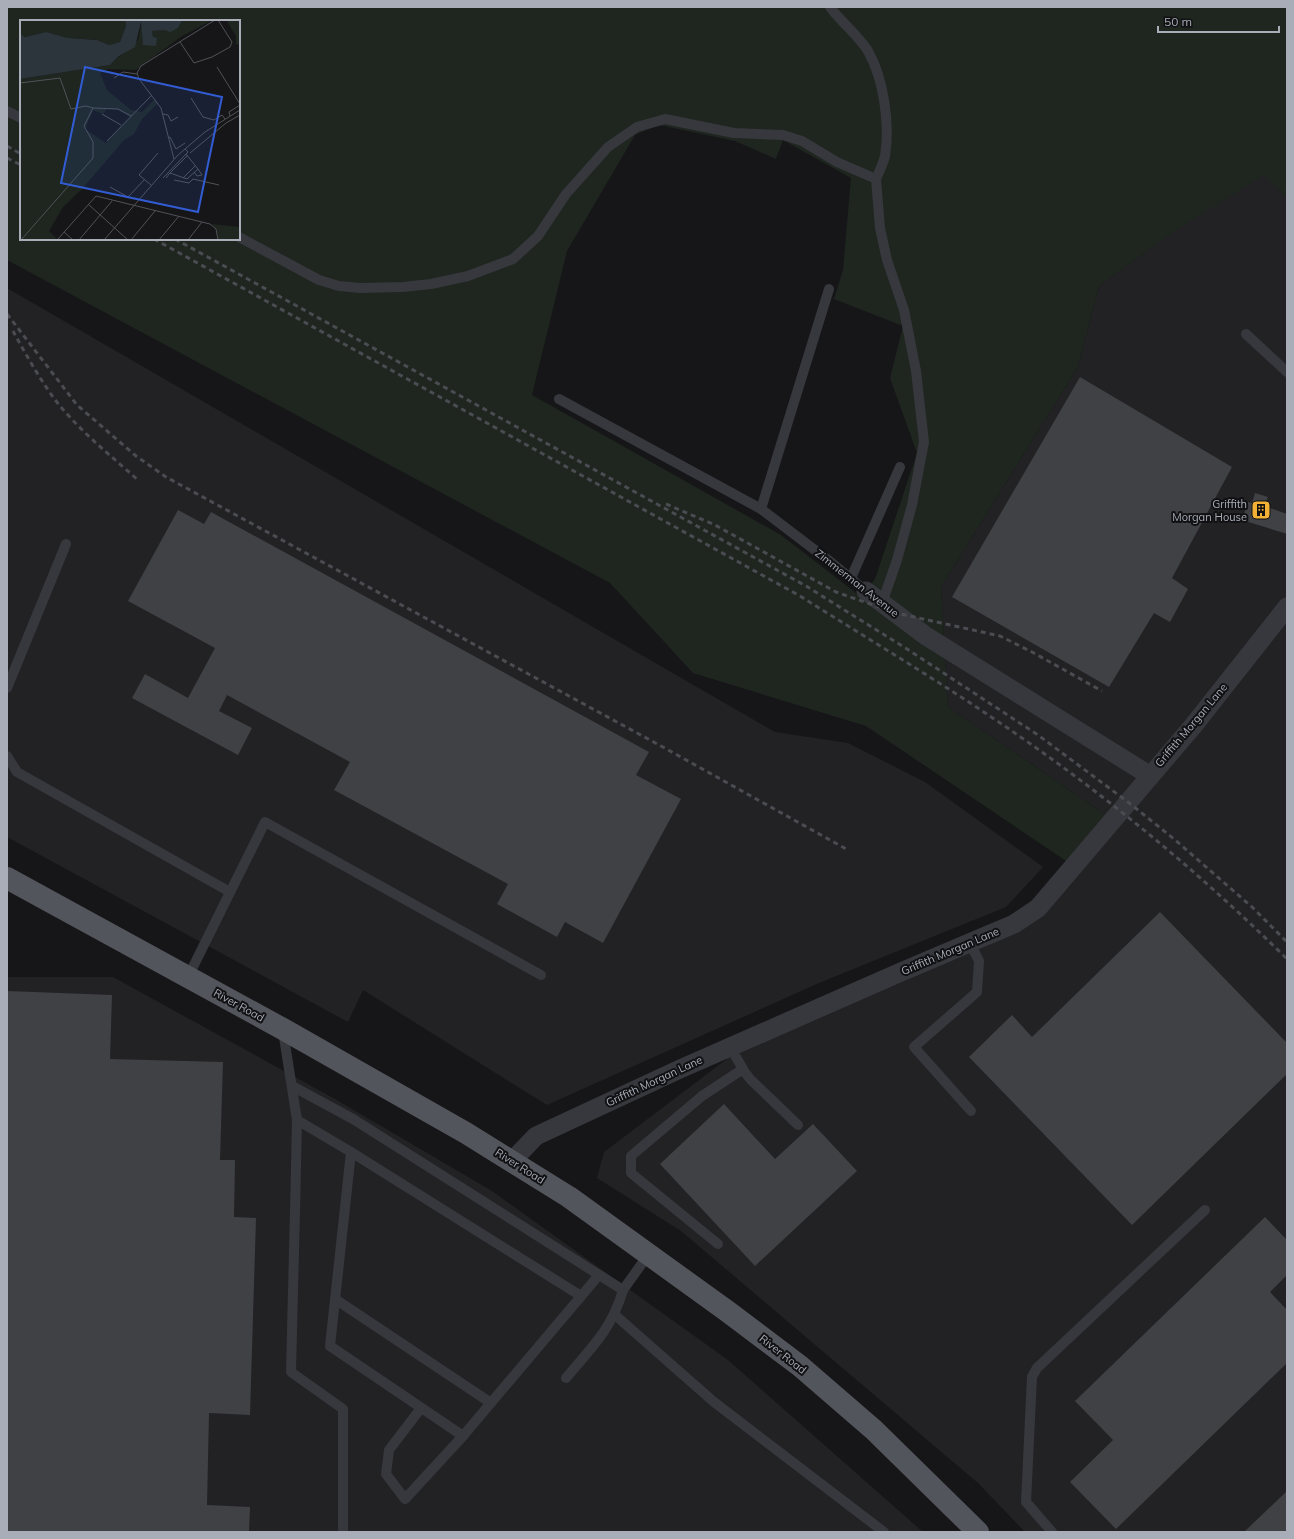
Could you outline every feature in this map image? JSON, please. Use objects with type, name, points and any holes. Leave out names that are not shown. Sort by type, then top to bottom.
[{"type":"main road","name":"River Road","points":[[7,878],[283,1029],[466,1132],[569,1197],[727,1311],[800,1366],[874,1430],[978,1532]]},
{"type":"street","name":"Zimmerman Avenue","points":[[866,591],[926,636],[1149,775]]},
{"type":"street","name":"Griffith Morgan Lane","points":[[512,1161],[526,1144],[536,1136],[730,1047],[1014,924],[1038,908],[1149,775],[1193,726],[1287,607]]},
{"type":"lane","points":[[830,7],[868,51],[883,92],[886,118],[885,156],[876,179],[880,228],[887,260],[904,310],[916,371],[924,442],[912,505],[897,560],[882,603]]},
{"type":"lane","points":[[7,110],[20,117]]},
{"type":"lane","points":[[240,238],[319,280],[339,286],[360,288],[403,287],[468,276],[513,259],[538,236],[566,194],[608,147],[637,127],[665,119],[734,133],[783,136],[802,141],[837,162],[876,179]]},
{"type":"lane","points":[[761,509],[829,289]]},
{"type":"lane","points":[[1246,334],[1287,372]]},
{"type":"lane","name":"Zimmerman Avenue","points":[[559,399],[761,509],[866,591]]},
{"type":"lane","points":[[851,578],[900,467]]},
{"type":"lane","points":[[7,688],[66,544]]},
{"type":"lane","points":[[7,756],[18,772],[230,892]]},
{"type":"lane","points":[[188,977],[265,822],[541,975]]},
{"type":"lane","points":[[970,943],[979,961],[976,992],[914,1047],[971,1111]]},
{"type":"lane","points":[[283,1029],[297,1120],[291,1372],[343,1409],[343,1532]]},
{"type":"lane","points":[[730,1047],[743,1070],[798,1125]]},
{"type":"lane","points":[[718,1244],[631,1173],[631,1156],[702,1096],[743,1070]]},
{"type":"lane","points":[[292,1086],[353,1119],[623,1290]]},
{"type":"lane","points":[[297,1120],[351,1152],[581,1296]]},
{"type":"lane","points":[[351,1152],[330,1346],[463,1436]]},
{"type":"lane","points":[[1052,1532],[1026,1502],[1032,1377],[1037,1368],[1205,1210]]},
{"type":"lane","points":[[566,1378],[609,1327],[615,1315],[623,1290],[648,1255]]},
{"type":"lane","points":[[421,1408],[389,1450],[386,1474],[405,1499],[463,1436],[599,1275]]},
{"type":"lane","points":[[335,1299],[491,1403]]},
{"type":"lane","points":[[615,1315],[714,1402],[884,1532]]},
{"type":"shaded area","points":[[7,7],[1287,7],[1287,198],[1264,175],[1173,232],[1099,286],[1078,367],[941,587],[948,707],[1103,813],[1112,822],[1075,867],[866,726],[693,673],[610,583],[7,260]],"holes":[[[659,125],[735,141],[776,159],[783,140],[851,178],[843,270],[834,299],[903,326],[890,378],[917,453],[875,579],[866,591],[856,593],[781,535],[532,395],[567,251],[635,135]]]},
{"type":"shaded area","points":[[1264,174],[1287,198],[1287,1532],[1025,1532],[978,1483],[681,1231],[597,1178],[604,1152],[760,1034],[1038,908],[1103,813],[948,707],[941,587],[1078,367],[1099,286],[1172,232]]},
{"type":"shaded area","points":[[7,288],[775,732],[848,743],[925,782],[1043,867],[1006,907],[819,983],[547,1105],[363,990],[348,1022],[7,837]]},
{"type":"shaded area","points":[[7,977],[113,977],[335,1099],[492,1191],[728,1360],[923,1532],[7,1532]]},
{"type":"building","points":[[1080,377],[1232,467],[1172,578],[1188,589],[1170,622],[1154,613],[1109,687],[952,597]]},
{"type":"building","name":"Griffith Morgan House","points":[[1255,493],[1268,497],[1264,506],[1287,514],[1287,534],[1242,520],[1248,502],[1252,503]]},
{"type":"building","points":[[178,510],[204,524],[211,512],[649,752],[636,775],[681,799],[603,943],[565,922],[557,937],[497,904],[508,884],[334,790],[350,762],[227,695],[219,711],[252,728],[238,755],[132,698],[145,674],[188,698],[215,648],[128,601]]},
{"type":"building","points":[[1160,912],[1287,1043],[1287,1074],[1132,1225],[969,1057],[1012,1015],[1032,1037]]},
{"type":"building","points":[[7,991],[112,995],[110,1059],[223,1062],[220,1160],[235,1160],[234,1217],[256,1218],[250,1415],[209,1413],[207,1505],[250,1507],[249,1532],[7,1532]]},
{"type":"building","points":[[724,1104],[775,1159],[813,1124],[857,1171],[755,1266],[660,1164]]},
{"type":"building","points":[[1265,1217],[1287,1240],[1287,1275],[1270,1292],[1287,1310],[1287,1363],[1116,1529],[1070,1482],[1113,1440],[1075,1401]]},
{"type":"building","points":[[1287,1491],[1287,1532],[1244,1532]]},
{"type":"railway","points":[[7,146],[20,153]]},
{"type":"railway","points":[[7,158],[20,164]]},
{"type":"railway","points":[[156,240],[800,596],[917,669],[1004,725],[1099,794],[1196,874],[1287,959]]},
{"type":"railway","points":[[177,240],[806,586],[907,649],[1038,735],[1128,802],[1174,839],[1252,907],[1287,942]]},
{"type":"railway","points":[[7,314],[77,405],[136,456],[166,477],[661,746],[848,850]]},
{"type":"railway","points":[[13,331],[42,381],[62,409],[94,441],[139,481]]},
{"type":"railway","points":[[666,504],[715,525],[836,592],[896,613],[1000,636],[1102,691]]},
{"type":"place","name":"Griffith Morgan House","points":[[1261,510]]}]
